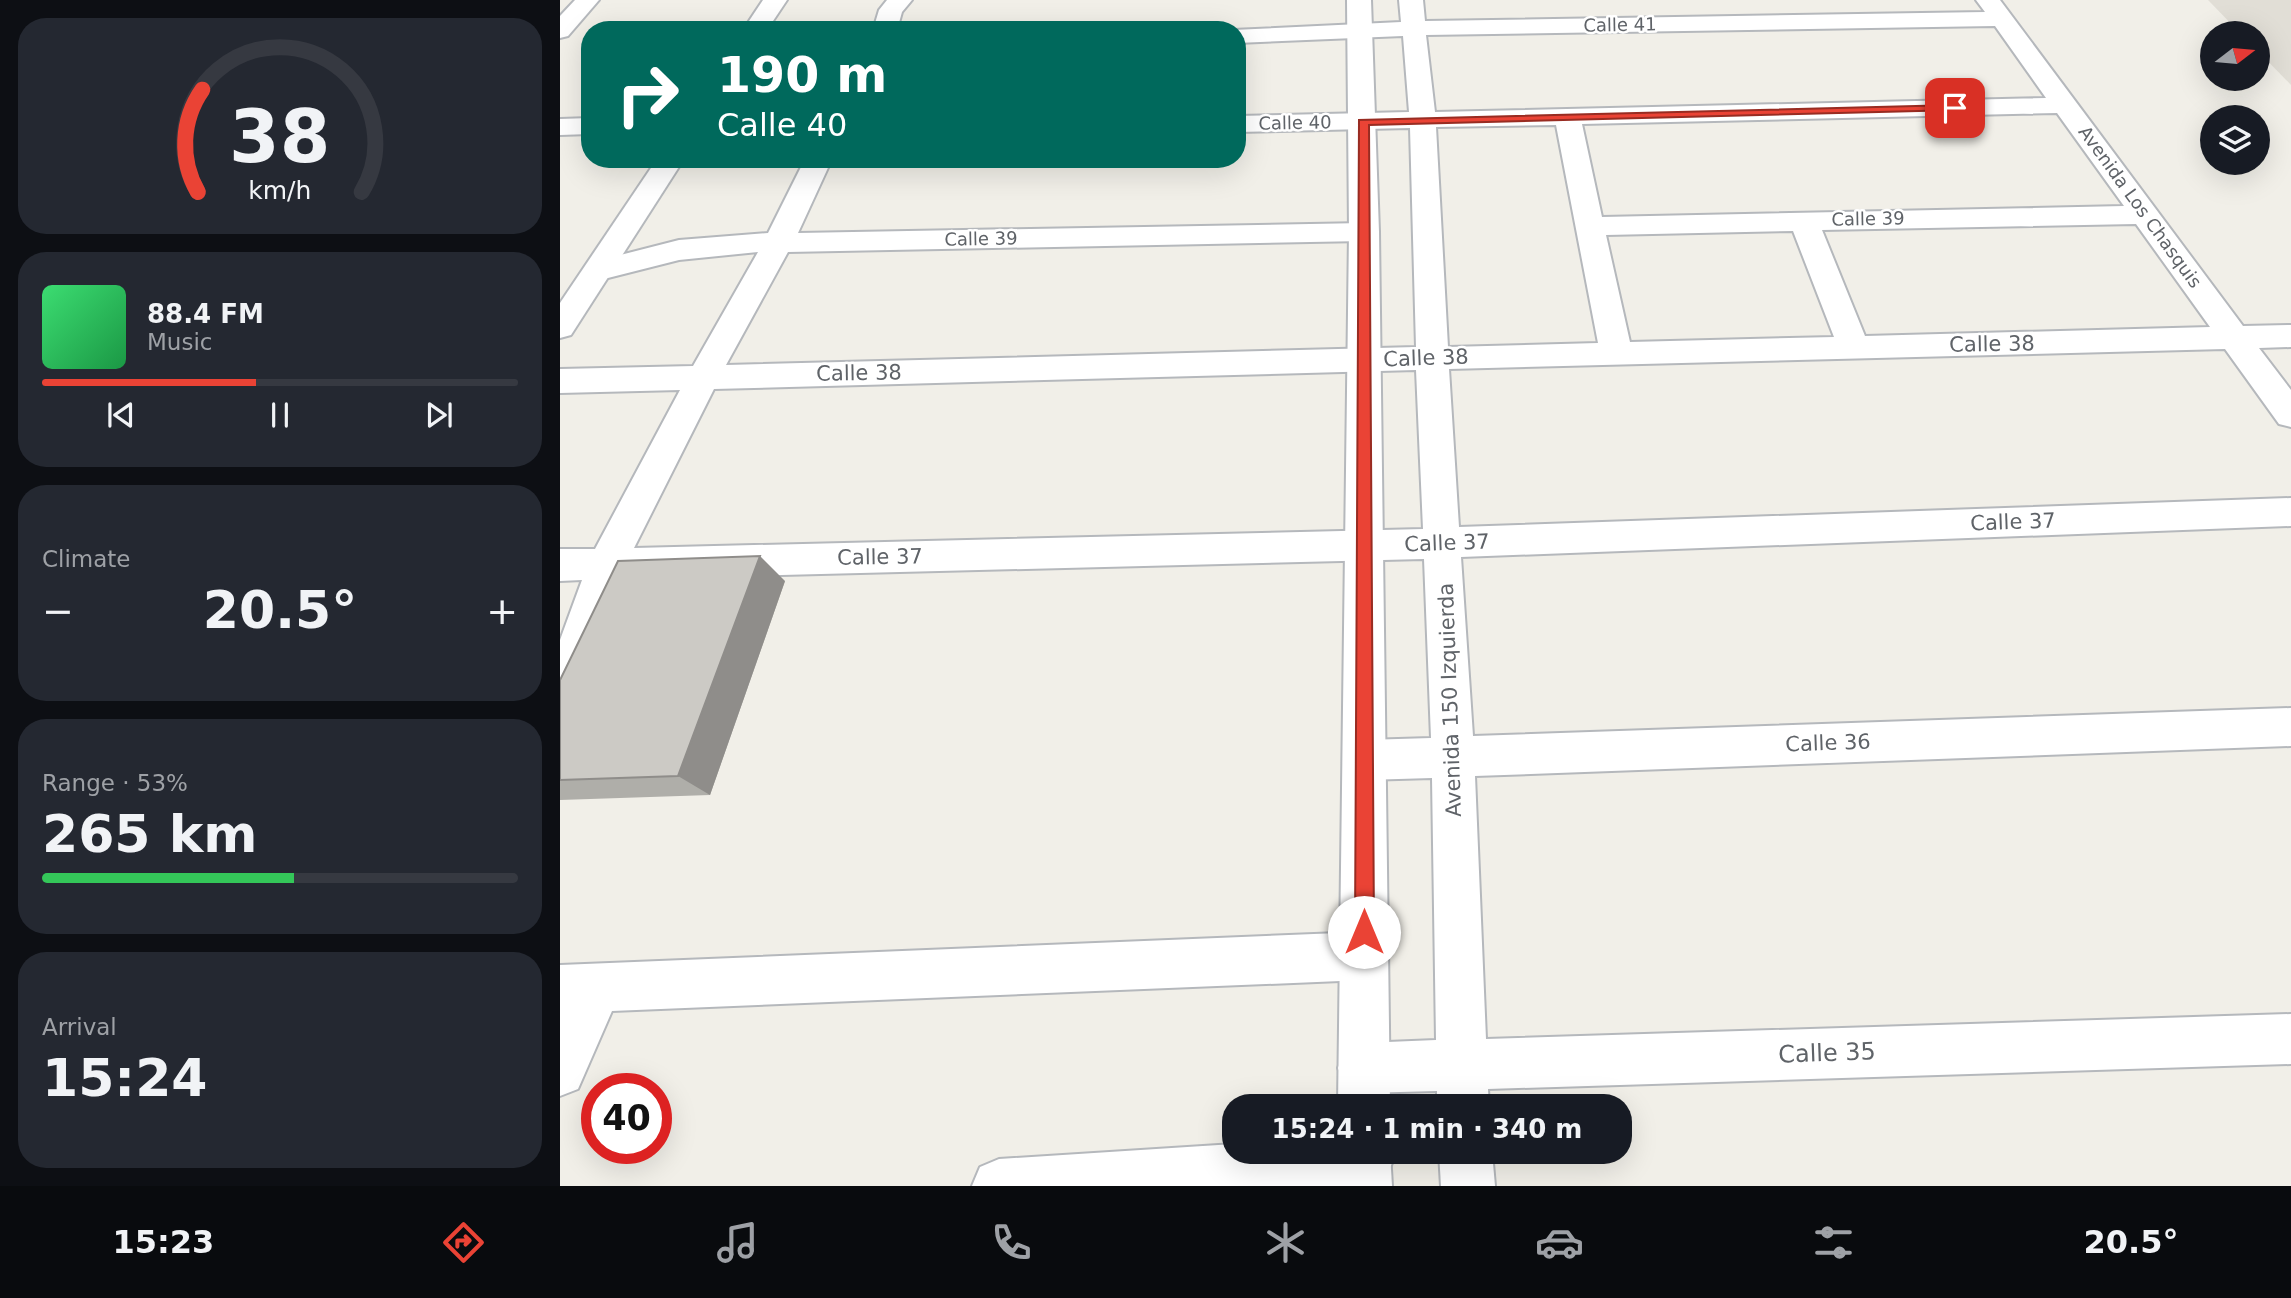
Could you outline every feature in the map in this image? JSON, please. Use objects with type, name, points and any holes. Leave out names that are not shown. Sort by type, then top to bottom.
[{"type":"street","points":[[560,31],[587,0]]},
{"type":"street","points":[[761,21],[775,0]]},
{"type":"street","points":[[888,21],[891,10],[900,0]]},
{"type":"street","name":"Calle 41","points":[[1246,35],[1359,16],[1995,10]]},
{"type":"street","name":"Avenida Los Chasquis","points":[[1995,10],[2291,415]]},
{"type":"street","name":"Avenida 150 Izquierda","points":[[1413,15],[1423,121],[1432,358],[1453,757],[1461,1085]]},
{"type":"street","points":[[1359,16],[1364,232],[1364,1087]]},
{"type":"street","name":"Calle 40","points":[[1246,124],[2066,106]]},
{"type":"street","points":[[1568,118],[1616,353]]},
{"type":"street","points":[[560,127],[581,126]]},
{"type":"street","points":[[560,327],[665,168]]},
{"type":"street","points":[[560,686],[573,659],[607,563],[703,377],[778,243],[815,168]]},
{"type":"street","name":"Calle 39","points":[[1590,226],[2145,215]]},
{"type":"street","points":[[1803,220],[1854,347]]},
{"type":"street","name":"Calle 39","points":[[600,270],[679,250],[744,243],[1364,232]]},
{"type":"street","name":"Calle 38","points":[[560,381],[2291,336]]},
{"type":"street","name":"Calle 37","points":[[560,565],[1364,546],[2291,512]]},
{"type":"street","name":"Calle 36","points":[[1365,760],[2291,727]]},
{"type":"street","points":[[560,1071],[579,987],[1364,956]]},
{"type":"street","name":"Calle 35","points":[[1364,1087],[1461,1085],[2291,1039]]},
{"type":"street","points":[[1467,1164],[1468,1186]]},
{"type":"street","points":[[999,1186],[1365,1167]]},
{"type":"shaded area","points":[[2208,0],[2291,0],[2291,85],[2270,63],[2270,21],[2228,21]]},
{"type":"building","points":[[760,556],[678,776],[560,780],[560,680],[618,561]]},
{"type":"route","points":[[1364,932],[1363,122],[1955,108]]}]
